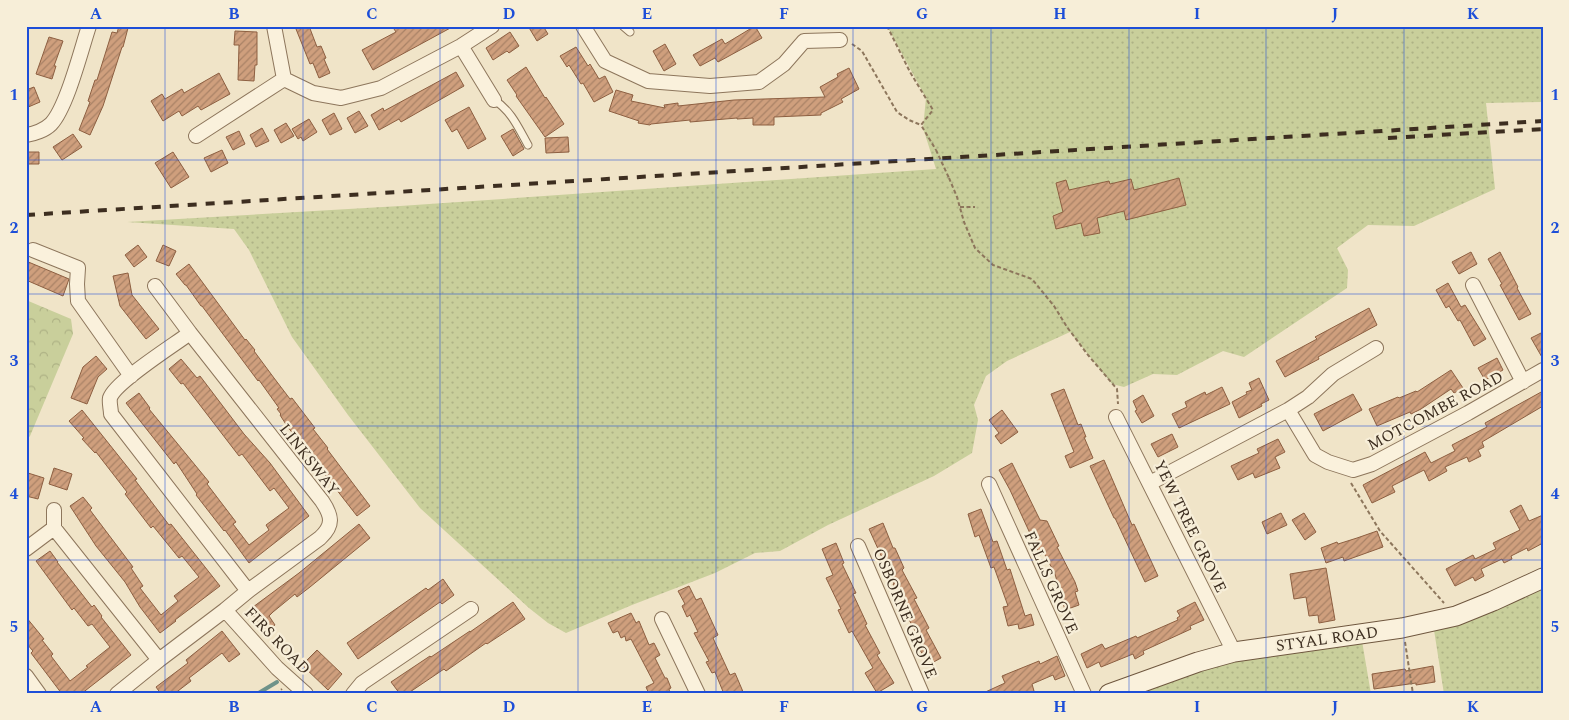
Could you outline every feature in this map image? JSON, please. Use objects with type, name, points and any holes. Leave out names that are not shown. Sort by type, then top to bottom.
[{"type":"main road","name":"STYAL ROAD","points":[[1109,694],[1198,662],[1234,652],[1402,628],[1456,616],[1543,578]]},
{"type":"street","points":[[26,135],[34,134],[50,124],[63,104],[89,26]]},
{"type":"street","points":[[274,26],[284,79]]},
{"type":"street","points":[[284,79],[313,93],[341,98],[381,88],[461,46],[492,26]]},
{"type":"street","points":[[584,26],[605,61],[648,81],[710,86],[759,82],[784,64],[804,41],[840,40]]},
{"type":"street","points":[[461,46],[494,100]]},
{"type":"street","points":[[196,136],[284,79]]},
{"type":"street","points":[[33,250],[78,268],[78,301],[131,376]]},
{"type":"street","points":[[1473,285],[1523,382]]},
{"type":"street","name":"LINKSWAY","points":[[117,694],[248,591],[327,532],[331,522],[329,511],[190,333],[156,286]]},
{"type":"street","points":[[190,333],[119,387],[110,398],[111,414],[248,591]]},
{"type":"street","points":[[1150,483],[1288,410],[1308,398],[1333,374],[1376,348]]},
{"type":"street","name":"MOTCOMBE ROAD","points":[[1341,466],[1353,470],[1372,464],[1468,413],[1543,370]]},
{"type":"street","points":[[1288,410],[1316,455],[1341,466]]},
{"type":"street","name":"YEW TREE GROVE","points":[[1116,417],[1234,652]]},
{"type":"street","name":"FALLS GROVE","points":[[989,484],[1084,694]]},
{"type":"street","points":[[54,510],[54,528],[159,660]]},
{"type":"street","points":[[26,549],[54,528]]},
{"type":"street","name":"OSBORNE GROVE","points":[[858,546],[922,694]]},
{"type":"street","points":[[354,694],[362,683],[471,609]]},
{"type":"street","name":"FIRS ROAD","points":[[226,610],[277,668],[306,694]]},
{"type":"street","points":[[662,619],[698,694]]},
{"type":"street","points":[[26,676],[39,694]]},
{"type":"lane","points":[[623,26],[630,32]]},
{"type":"lane","points":[[494,100],[510,114],[528,145]]},
{"type":"path","points":[[887,26],[910,72],[933,110],[921,125]]},
{"type":"path","points":[[840,40],[852,44],[862,51],[897,112],[921,125],[936,150],[949,178],[975,248],[993,265],[1032,279],[1054,306],[1088,355],[1117,389],[1116,417]]},
{"type":"path","points":[[960,207],[975,207]]},
{"type":"path","points":[[1341,466],[1380,532],[1456,616]]},
{"type":"path","points":[[1402,628],[1414,694]]},
{"type":"green space","points":[[887,26],[1543,26],[1543,102],[1486,103],[1495,189],[1414,226],[1368,225],[1337,248],[1348,270],[1347,288],[1244,357],[1223,351],[1177,375],[1153,374],[1124,387],[1112,384],[1070,332],[1007,361],[986,376],[974,405],[978,420],[972,453],[934,476],[828,525],[780,551],[755,553],[715,573],[566,633],[548,623],[529,608],[420,508],[348,415],[292,337],[249,250],[234,229],[127,222],[400,206],[936,169],[923,128],[926,98]]},
{"type":"green space","points":[[26,300],[71,319],[73,334],[30,436],[26,441]]},
{"type":"green space","points":[[1543,589],[1543,694],[1444,694],[1434,630]]},
{"type":"green space","points":[[1362,641],[1371,694],[1126,694],[1236,658],[1276,653],[1308,652]]},
{"type":"building","points":[[119,26],[128,28],[123,47],[103,106],[90,135],[79,130],[112,32],[117,33]]},
{"type":"building","points":[[302,26],[309,26],[317,47],[321,46],[326,58],[324,59],[330,73],[319,78],[313,63],[310,64],[296,29]]},
{"type":"building","points":[[392,26],[454,26],[373,70],[362,50],[396,32]]},
{"type":"building","points":[[528,26],[543,26],[548,34],[537,41]]},
{"type":"building","points":[[755,26],[762,38],[718,62],[715,58],[700,66],[693,55],[722,39],[725,44]]},
{"type":"building","points":[[235,31],[257,32],[257,65],[255,65],[254,81],[238,80],[239,45],[234,45]]},
{"type":"building","points":[[510,32],[519,46],[493,60],[486,48]]},
{"type":"building","points":[[49,37],[63,41],[54,66],[56,66],[52,79],[36,74]]},
{"type":"building","points":[[665,44],[676,64],[664,71],[653,51]]},
{"type":"building","points":[[576,47],[599,79],[605,76],[613,92],[594,102],[583,83],[581,84],[569,65],[567,67],[560,56]]},
{"type":"building","points":[[526,67],[564,124],[545,137],[507,80]]},
{"type":"building","points":[[849,68],[859,89],[841,99],[843,102],[821,113],[821,115],[774,117],[774,125],[753,125],[753,118],[737,118],[690,122],[690,120],[650,125],[638,123],[639,121],[609,111],[616,90],[633,95],[631,101],[665,108],[664,105],[678,103],[678,106],[734,100],[825,97],[820,87],[838,77],[837,74]]},
{"type":"building","points":[[456,72],[464,86],[401,122],[399,119],[379,130],[371,115],[383,108],[384,111]]},
{"type":"building","points":[[219,73],[230,94],[201,110],[198,106],[182,116],[179,111],[163,121],[151,101],[162,94],[165,99],[182,89],[184,93]]},
{"type":"building","points":[[34,87],[40,102],[26,108],[26,90]]},
{"type":"building","points":[[469,107],[486,139],[468,149],[457,129],[452,132],[445,120]]},
{"type":"building","points":[[359,111],[368,126],[355,133],[347,118]]},
{"type":"building","points":[[334,113],[342,129],[330,135],[322,120]]},
{"type":"building","points":[[309,119],[317,132],[303,141],[301,137],[298,139],[292,129]]},
{"type":"building","points":[[286,123],[294,136],[281,143],[274,130]]},
{"type":"building","points":[[262,128],[269,141],[256,147],[250,135]]},
{"type":"building","points":[[513,129],[524,149],[513,156],[501,136]]},
{"type":"building","points":[[239,131],[245,144],[233,150],[226,137]]},
{"type":"building","points":[[73,134],[82,147],[62,160],[53,147]]},
{"type":"building","points":[[568,137],[569,152],[546,153],[545,138]]},
{"type":"building","points":[[222,150],[228,163],[211,172],[204,158]]},
{"type":"building","points":[[26,152],[39,152],[39,164],[26,164]]},
{"type":"building","points":[[173,152],[189,177],[171,188],[155,163]]},
{"type":"building","points":[[1179,178],[1186,205],[1126,220],[1124,211],[1097,218],[1100,233],[1084,236],[1081,223],[1056,229],[1053,216],[1063,212],[1056,183],[1066,180],[1069,190],[1109,181],[1110,184],[1131,179],[1134,190]]},
{"type":"building","points":[[138,245],[147,257],[134,267],[125,255]]},
{"type":"building","points":[[163,245],[176,251],[169,266],[156,261]]},
{"type":"building","points":[[1471,252],[1477,264],[1459,274],[1452,262]]},
{"type":"building","points":[[1500,252],[1531,314],[1519,320],[1488,259]]},
{"type":"building","points":[[26,261],[69,279],[63,296],[26,280]]},
{"type":"building","points":[[189,264],[290,399],[292,398],[315,428],[313,429],[327,449],[370,506],[357,516],[287,426],[277,409],[279,408],[259,380],[176,274]]},
{"type":"building","points":[[128,273],[132,295],[159,329],[146,339],[120,306],[113,276]]},
{"type":"building","points":[[1448,283],[1461,307],[1465,305],[1486,339],[1474,346],[1460,320],[1458,321],[1449,306],[1446,308],[1436,290]]},
{"type":"building","points":[[1369,308],[1377,325],[1285,377],[1276,361],[1317,339],[1315,337]]},
{"type":"building","points":[[1543,332],[1543,359],[1531,338]]},
{"type":"building","points":[[96,356],[107,369],[98,377],[87,404],[71,398],[83,367]]},
{"type":"building","points":[[1497,358],[1503,370],[1485,380],[1478,368]]},
{"type":"building","points":[[181,359],[197,378],[200,376],[244,434],[270,463],[309,516],[249,563],[196,495],[176,462],[174,464],[126,403],[139,393],[149,409],[209,482],[207,484],[236,522],[233,524],[249,545],[269,530],[266,525],[289,508],[274,488],[270,491],[242,454],[239,456],[183,383],[181,384],[169,369]]},
{"type":"building","points":[[1451,370],[1463,388],[1454,393],[1451,389],[1411,414],[1410,412],[1377,426],[1369,409],[1398,397],[1417,392]]},
{"type":"building","points":[[1259,378],[1269,400],[1261,404],[1262,406],[1239,418],[1232,402],[1252,390],[1249,383]]},
{"type":"building","points":[[1222,387],[1230,404],[1179,428],[1172,414],[1187,407],[1185,402],[1205,392],[1206,395]]},
{"type":"building","points":[[1064,389],[1078,425],[1081,424],[1093,458],[1070,468],[1065,456],[1074,452],[1051,394]]},
{"type":"building","points":[[1543,391],[1543,406],[1482,442],[1484,447],[1478,450],[1481,456],[1469,462],[1467,457],[1445,467],[1447,471],[1429,481],[1424,470],[1392,486],[1395,492],[1372,503],[1363,485],[1425,452],[1431,463],[1455,451],[1452,445],[1487,427],[1485,423]]},
{"type":"building","points":[[1353,394],[1362,410],[1323,431],[1314,414]]},
{"type":"building","points":[[1143,395],[1154,416],[1142,423],[1135,411],[1137,410],[1133,401]]},
{"type":"building","points":[[82,410],[137,479],[135,480],[169,525],[171,524],[220,586],[160,633],[140,607],[125,582],[96,546],[70,506],[83,497],[92,508],[90,510],[133,567],[131,568],[143,586],[140,588],[161,615],[178,601],[174,596],[199,577],[182,556],[179,558],[153,526],[151,528],[125,494],[127,492],[69,421]]},
{"type":"building","points":[[1002,410],[1018,432],[1001,444],[995,436],[999,433],[989,420]]},
{"type":"building","points":[[1172,434],[1178,447],[1158,457],[1151,444]]},
{"type":"building","points":[[1278,439],[1285,452],[1275,457],[1280,468],[1255,478],[1253,473],[1238,480],[1231,466],[1259,453],[1257,449]]},
{"type":"building","points":[[1104,460],[1132,525],[1134,524],[1158,576],[1145,582],[1090,466]]},
{"type":"building","points":[[1012,463],[1040,520],[1047,521],[1059,546],[1057,547],[1075,582],[1078,591],[1075,592],[1079,605],[1065,610],[1055,574],[1044,553],[1040,555],[999,470]]},
{"type":"building","points":[[54,468],[72,474],[67,490],[49,484]]},
{"type":"building","points":[[28,473],[44,478],[38,499],[26,496]]},
{"type":"building","points":[[1521,505],[1529,521],[1543,515],[1543,543],[1528,551],[1527,548],[1511,556],[1512,559],[1504,563],[1502,559],[1481,569],[1484,576],[1475,581],[1473,577],[1455,586],[1446,569],[1473,555],[1475,559],[1496,549],[1493,543],[1520,530],[1510,511]]},
{"type":"building","points":[[981,509],[993,542],[997,541],[1007,570],[1010,569],[1025,616],[1031,614],[1034,625],[1019,629],[1018,624],[1008,626],[1003,607],[1008,606],[994,567],[991,568],[979,535],[975,537],[968,514]]},
{"type":"building","points":[[1281,513],[1287,525],[1267,534],[1262,522]]},
{"type":"building","points":[[1304,513],[1316,532],[1305,540],[1292,520]]},
{"type":"building","points":[[883,523],[893,548],[895,548],[904,568],[902,570],[917,598],[914,599],[929,628],[926,630],[941,658],[928,665],[917,644],[921,642],[906,614],[908,613],[869,529]]},
{"type":"building","points":[[359,524],[370,538],[297,597],[295,594],[273,612],[269,616],[275,625],[265,632],[249,610],[299,573]]},
{"type":"building","points":[[1377,531],[1383,547],[1344,561],[1343,557],[1326,563],[1321,548]]},
{"type":"building","points":[[836,543],[844,563],[842,564],[856,593],[853,594],[867,624],[865,625],[880,653],[877,655],[894,683],[877,693],[865,673],[873,668],[852,631],[849,633],[838,610],[841,609],[826,578],[833,575],[822,549]]},
{"type":"building","points":[[50,551],[92,607],[94,605],[101,617],[131,655],[81,694],[62,694],[31,653],[33,651],[26,643],[26,617],[44,639],[42,640],[53,654],[51,656],[70,681],[110,647],[92,624],[88,626],[74,608],[72,610],[36,561]]},
{"type":"building","points":[[1326,568],[1335,620],[1319,623],[1318,615],[1309,616],[1306,597],[1294,599],[1290,574]]},
{"type":"building","points":[[443,579],[454,595],[442,604],[440,602],[358,659],[347,643],[426,588],[428,590]]},
{"type":"building","points":[[689,586],[696,600],[701,598],[718,635],[713,638],[730,675],[735,673],[744,694],[724,694],[715,672],[712,673],[706,662],[709,661],[694,633],[698,632],[690,615],[687,617],[682,606],[685,604],[678,591]]},
{"type":"building","points":[[513,602],[525,619],[446,671],[444,669],[407,694],[400,694],[391,682],[470,632]]},
{"type":"building","points":[[1195,602],[1204,620],[1190,626],[1191,629],[1143,651],[1144,654],[1135,659],[1133,654],[1101,667],[1099,662],[1087,668],[1081,654],[1102,644],[1105,649],[1136,636],[1137,638],[1178,620],[1177,618],[1180,616],[1177,611]]},
{"type":"building","points":[[631,613],[636,623],[639,621],[649,645],[654,643],[660,655],[655,658],[665,678],[667,678],[671,688],[669,689],[670,694],[649,694],[646,687],[654,683],[631,639],[626,641],[625,636],[621,638],[618,631],[613,633],[608,623]]},
{"type":"building","points":[[222,631],[240,654],[229,662],[222,653],[189,678],[191,681],[174,694],[161,694],[156,687],[188,663],[186,660]]},
{"type":"building","points":[[317,650],[342,674],[328,690],[302,665]]},
{"type":"building","points":[[1057,656],[1065,676],[1055,680],[1053,675],[1032,684],[1034,691],[1028,694],[981,694],[1005,683],[1002,676],[1039,661],[1040,664]]},
{"type":"building","points":[[1433,666],[1435,682],[1374,689],[1372,674]]},
{"type":"waterway","points":[[257,694],[277,682]]},
{"type":"railway","points":[[26,215],[1543,121]]},
{"type":"railway","points":[[1388,138],[1543,129]]}]
